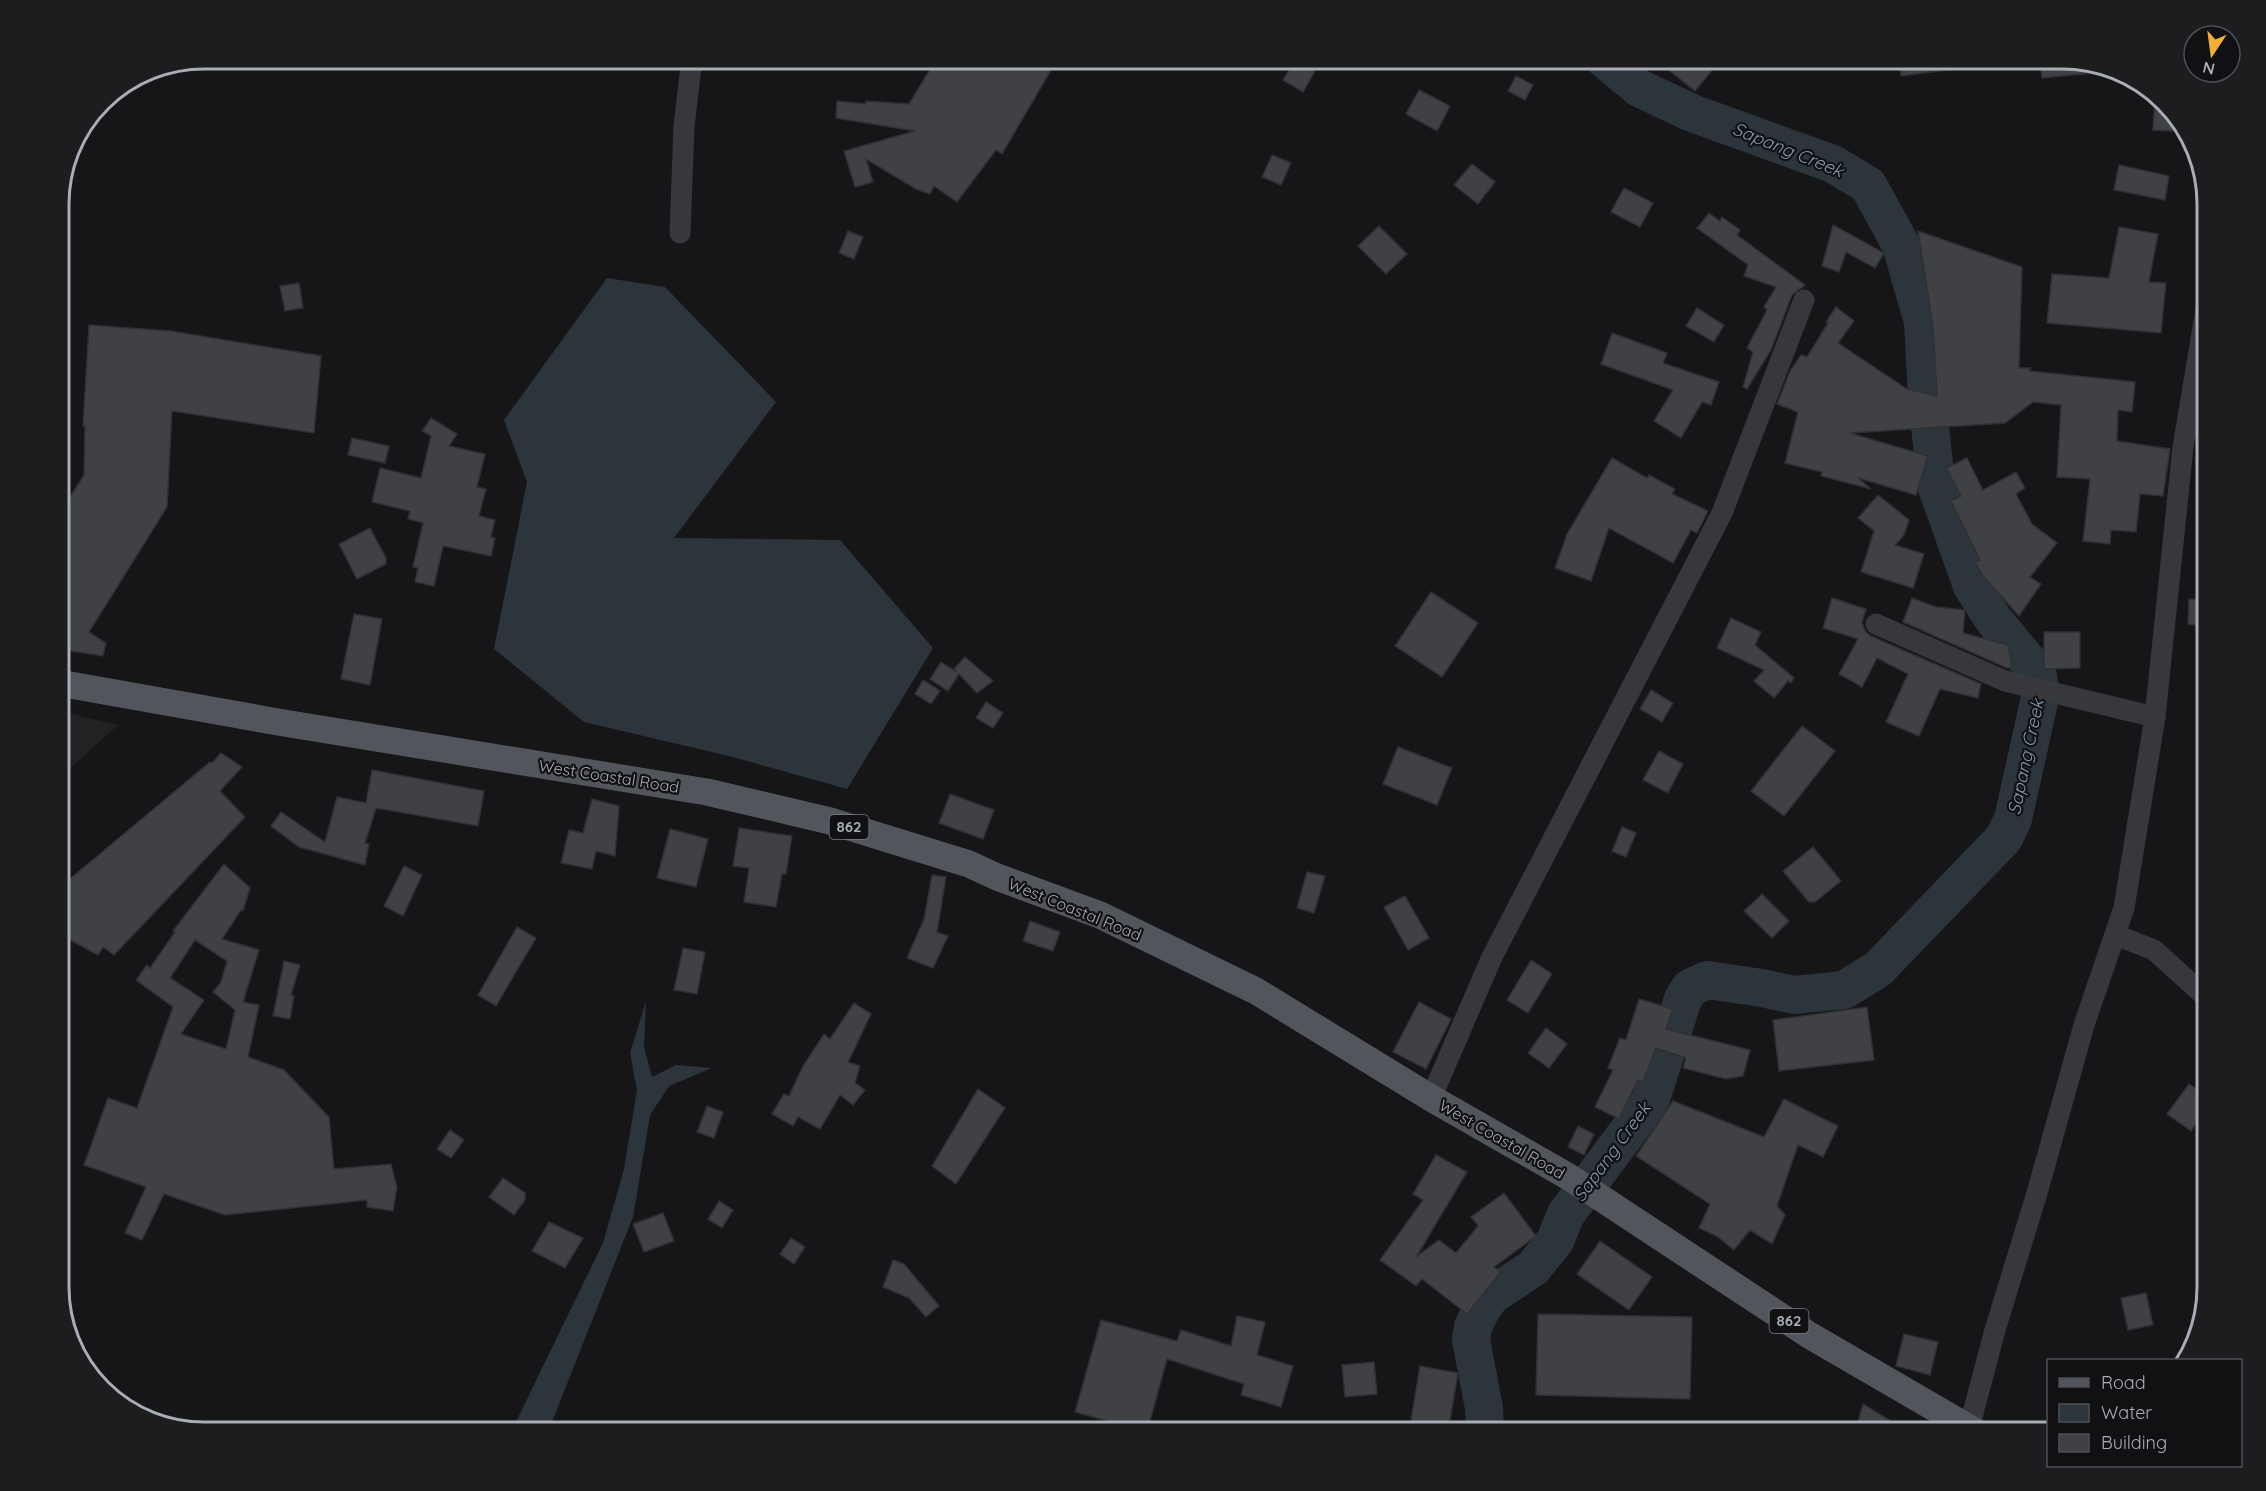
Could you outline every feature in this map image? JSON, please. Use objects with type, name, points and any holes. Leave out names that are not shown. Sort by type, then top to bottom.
[{"type":"main road","name":"West Coastal Road","points":[[69,685],[278,722],[707,792],[830,821],[969,864],[1100,915],[1256,991],[1431,1098],[1569,1177],[1809,1335],[1956,1422]]},
{"type":"street","points":[[680,232],[684,126],[691,69]]},
{"type":"street","points":[[1431,1098],[1492,957],[1722,513],[1804,300]]},
{"type":"street","points":[[1973,1422],[1995,1330],[2037,1193],[2084,1025],[2124,908],[2155,717],[2183,447],[2197,366]]},
{"type":"street","points":[[1876,624],[2005,681],[2155,717]]},
{"type":"street","points":[[2116,934],[2154,950],[2197,988]]},
{"type":"shaded area","points":[[69,713],[118,725],[69,769]]},
{"type":"water","points":[[607,278],[665,287],[776,402],[674,538],[840,540],[933,648],[847,789],[733,757],[584,722],[494,649],[527,482],[504,420]]},
{"type":"water","points":[[646,1001],[644,1047],[652,1077],[676,1065],[712,1068],[669,1086],[650,1115],[633,1217],[552,1422],[516,1422],[603,1243],[624,1169],[637,1090],[630,1053]]},
{"type":"building","points":[[930,69],[1052,69],[1002,154],[996,150],[957,202],[934,186],[930,194],[916,189],[866,159],[873,182],[855,187],[844,151],[915,131],[836,118],[837,101],[909,104]]},
{"type":"building","points":[[1290,69],[1315,71],[1303,92],[1283,80]]},
{"type":"building","points":[[1668,69],[1713,69],[1695,91]]},
{"type":"building","points":[[1900,69],[1954,69],[1901,76]]},
{"type":"building","points":[[2041,69],[2079,70],[2093,73],[2042,78]]},
{"type":"building","points":[[1516,76],[1533,85],[1525,100],[1508,91]]},
{"type":"building","points":[[1419,90],[1450,106],[1437,131],[1406,114]]},
{"type":"building","points":[[2154,106],[2175,131],[2153,130]]},
{"type":"building","points":[[1272,155],[1291,163],[1281,185],[1262,177]]},
{"type":"building","points":[[1472,164],[1495,182],[1478,204],[1454,185]]},
{"type":"building","points":[[2119,165],[2169,176],[2165,200],[2114,190]]},
{"type":"building","points":[[1624,188],[1653,203],[1640,227],[1611,212]]},
{"type":"building","points":[[1709,213],[1720,221],[1722,217],[1740,230],[1737,235],[1805,285],[1792,295],[1771,350],[1747,389],[1743,387],[1753,352],[1747,348],[1767,310],[1764,307],[1776,287],[1744,276],[1748,265],[1697,228]]},
{"type":"building","points":[[1833,225],[1884,253],[1875,268],[1846,252],[1839,272],[1822,266]]},
{"type":"building","points":[[1379,226],[1407,254],[1386,274],[1358,246]]},
{"type":"building","points":[[2119,227],[2158,234],[2149,282],[2166,283],[2161,333],[2047,323],[2052,274],[2109,278]]},
{"type":"building","points":[[848,231],[863,237],[854,259],[839,253]]},
{"type":"building","points":[[1918,231],[2022,267],[2019,368],[2135,382],[2132,412],[2118,410],[2117,441],[2170,449],[2163,496],[2140,494],[2136,532],[2111,530],[2110,544],[2083,541],[2090,479],[2057,477],[2061,405],[2033,402],[2005,423],[1850,433],[1928,456],[1916,495],[1858,478],[1871,489],[1821,476],[1822,472],[1785,463],[1798,412],[1777,404],[1790,371],[1801,355],[1807,357],[1836,307],[1854,321],[1838,343],[1907,389],[1937,396],[1933,326]]},
{"type":"building","points":[[299,283],[303,308],[285,311],[280,286]]},
{"type":"building","points":[[1697,308],[1724,325],[1714,342],[1686,326]]},
{"type":"building","points":[[89,325],[171,331],[321,356],[314,433],[172,411],[167,507],[89,632],[106,643],[103,656],[69,651],[69,498],[84,475],[85,426],[83,426]]},
{"type":"building","points":[[1612,333],[1667,353],[1663,363],[1719,382],[1711,405],[1702,402],[1681,438],[1654,421],[1673,390],[1601,364]]},
{"type":"building","points":[[431,418],[457,434],[449,446],[485,454],[477,487],[486,489],[479,516],[495,520],[491,537],[495,538],[491,556],[443,546],[434,586],[415,582],[418,568],[413,567],[423,523],[408,519],[410,511],[372,502],[380,468],[421,478],[431,436],[422,431]]},
{"type":"building","points":[[352,438],[389,446],[385,463],[348,455]]},
{"type":"building","points":[[1612,458],[1647,478],[1649,475],[1675,489],[1672,494],[1708,511],[1697,533],[1691,530],[1673,563],[1609,528],[1591,581],[1555,568],[1567,534]]},
{"type":"building","points":[[1967,458],[1983,490],[2016,472],[2025,488],[2016,494],[2032,524],[2057,543],[2030,577],[2041,584],[2019,616],[1983,576],[1975,562],[1980,560],[1951,501],[1961,496],[1946,468]]},
{"type":"building","points":[[1878,495],[1909,520],[1904,535],[1895,545],[1924,554],[1913,588],[1861,572],[1874,531],[1858,518]]},
{"type":"building","points":[[370,528],[386,558],[386,564],[357,579],[339,544]]},
{"type":"building","points":[[1431,592],[1478,623],[1442,677],[1395,646]]},
{"type":"building","points":[[1832,598],[1866,609],[1862,622],[1865,631],[1871,636],[1981,684],[1978,698],[1940,689],[1919,736],[1886,722],[1908,674],[1877,658],[1862,687],[1839,674],[1858,639],[1823,628]]},
{"type":"building","points":[[1912,598],[1936,607],[1965,610],[1963,633],[2008,645],[2012,667],[2007,668],[1903,622]]},
{"type":"building","points":[[2189,599],[2197,599],[2197,625],[2188,624]]},
{"type":"building","points":[[354,614],[382,619],[370,685],[341,679]]},
{"type":"building","points":[[1731,618],[1761,632],[1755,645],[1794,678],[1791,683],[1788,681],[1774,698],[1754,681],[1764,670],[1717,648]]},
{"type":"building","points":[[2044,632],[2080,632],[2080,668],[2044,669]]},
{"type":"building","points":[[965,657],[993,681],[977,693],[959,674],[948,691],[930,679],[941,662],[957,672],[954,669]]},
{"type":"building","points":[[923,680],[940,691],[931,704],[915,694]]},
{"type":"building","points":[[1651,690],[1673,703],[1662,722],[1640,709]]},
{"type":"building","points":[[986,702],[1003,713],[993,728],[976,718]]},
{"type":"building","points":[[1802,726],[1835,751],[1784,816],[1751,791]]},
{"type":"building","points":[[1398,747],[1452,768],[1437,805],[1383,784]]},
{"type":"building","points":[[1659,751],[1683,764],[1668,793],[1643,780]]},
{"type":"building","points":[[221,753],[242,767],[220,791],[245,817],[114,955],[103,947],[98,955],[69,939],[69,880],[210,762],[212,763]]},
{"type":"building","points":[[372,770],[484,791],[478,826],[376,808],[365,843],[369,844],[365,865],[299,847],[271,826],[281,812],[325,842],[337,797],[366,803]]},
{"type":"building","points":[[950,794],[994,810],[983,839],[939,823]]},
{"type":"building","points":[[592,799],[619,806],[615,856],[596,851],[592,869],[561,863],[569,830],[583,833]]},
{"type":"building","points":[[1622,827],[1636,833],[1626,857],[1612,851]]},
{"type":"building","points":[[739,828],[792,836],[786,874],[782,874],[776,907],[744,902],[749,868],[733,866]]},
{"type":"building","points":[[670,829],[708,839],[696,887],[657,878]]},
{"type":"building","points":[[1813,847],[1841,881],[1815,902],[1809,902],[1783,871]]},
{"type":"building","points":[[224,864],[250,888],[243,911],[241,910],[222,939],[259,950],[243,1002],[259,1005],[248,1057],[284,1070],[329,1117],[334,1169],[391,1164],[397,1187],[393,1211],[367,1207],[367,1200],[225,1215],[164,1194],[142,1240],[125,1233],[146,1187],[84,1165],[108,1098],[137,1108],[173,1007],[136,980],[147,965],[150,968],[175,932],[173,931]],"holes":[[[195,940],[227,961],[221,982],[213,992],[235,1010],[226,1049],[181,1034],[204,1000],[170,978]]]},
{"type":"building","points":[[404,866],[422,875],[403,916],[384,906]]},
{"type":"building","points":[[1307,872],[1325,876],[1314,913],[1297,908]]},
{"type":"building","points":[[932,875],[946,877],[937,932],[948,936],[933,968],[907,958],[924,919]]},
{"type":"building","points":[[1762,894],[1789,921],[1772,938],[1744,911]]},
{"type":"building","points":[[1405,896],[1429,938],[1408,950],[1384,907]]},
{"type":"building","points":[[1030,921],[1060,932],[1053,951],[1023,941]]},
{"type":"building","points":[[517,927],[536,938],[496,1006],[478,995]]},
{"type":"building","points":[[683,948],[705,952],[697,994],[674,990]]},
{"type":"building","points":[[1531,960],[1552,974],[1528,1013],[1507,1000]]},
{"type":"building","points":[[284,961],[300,965],[291,995],[294,996],[290,1019],[273,1016]]},
{"type":"building","points":[[1639,999],[1673,1009],[1666,1029],[1750,1050],[1743,1076],[1726,1079],[1683,1068],[1686,1058],[1656,1048],[1643,1082],[1638,1080],[1619,1119],[1595,1107],[1613,1070],[1608,1068],[1620,1038],[1626,1040]]},
{"type":"building","points":[[1419,1002],[1451,1019],[1426,1069],[1393,1052]]},
{"type":"building","points":[[854,1003],[871,1014],[848,1062],[860,1066],[855,1083],[865,1090],[853,1105],[840,1095],[820,1129],[798,1117],[793,1126],[772,1114],[784,1094],[789,1096],[803,1066],[824,1034],[830,1039]]},
{"type":"building","points":[[1867,1007],[1874,1060],[1779,1071],[1773,1020]]},
{"type":"building","points":[[1546,1028],[1567,1044],[1549,1068],[1528,1053]]},
{"type":"building","points":[[2189,1084],[2197,1089],[2197,1122],[2191,1131],[2167,1114]]},
{"type":"building","points":[[978,1089],[1005,1108],[956,1184],[932,1166]]},
{"type":"building","points":[[1784,1099],[1838,1126],[1823,1157],[1798,1145],[1777,1206],[1785,1215],[1772,1244],[1750,1230],[1734,1250],[1718,1237],[1699,1228],[1710,1204],[1636,1156],[1673,1101],[1764,1137]]},
{"type":"building","points":[[707,1106],[723,1112],[714,1138],[697,1132]]},
{"type":"building","points":[[1578,1126],[1594,1134],[1584,1155],[1568,1147]]},
{"type":"building","points":[[450,1130],[464,1140],[451,1158],[437,1149]]},
{"type":"building","points":[[1436,1155],[1467,1172],[1416,1257],[1439,1240],[1456,1253],[1478,1226],[1471,1217],[1504,1193],[1536,1236],[1494,1267],[1501,1272],[1467,1314],[1422,1279],[1416,1286],[1380,1260],[1423,1200],[1413,1194]]},
{"type":"building","points":[[503,1178],[525,1193],[525,1200],[514,1215],[489,1197]]},
{"type":"building","points":[[719,1201],[733,1210],[722,1228],[708,1219]]},
{"type":"building","points":[[663,1213],[674,1241],[644,1252],[633,1224]]},
{"type":"building","points":[[549,1222],[583,1238],[565,1268],[532,1251]]},
{"type":"building","points":[[791,1238],[805,1247],[794,1264],[780,1254]]},
{"type":"building","points":[[1600,1241],[1652,1277],[1629,1310],[1577,1274]]},
{"type":"building","points":[[893,1260],[904,1264],[939,1306],[926,1317],[909,1298],[883,1287]]},
{"type":"building","points":[[2146,1293],[2153,1325],[2128,1330],[2121,1298]]},
{"type":"building","points":[[1538,1314],[1692,1317],[1690,1399],[1536,1395]]},
{"type":"building","points":[[1237,1316],[1265,1322],[1257,1355],[1293,1366],[1281,1407],[1241,1395],[1244,1384],[1167,1359],[1150,1422],[1111,1422],[1075,1412],[1101,1320],[1177,1341],[1181,1330],[1231,1346]]},
{"type":"building","points":[[1904,1334],[1938,1342],[1930,1375],[1896,1366]]},
{"type":"building","points":[[1374,1362],[1377,1394],[1345,1397],[1342,1365]]},
{"type":"building","points":[[1420,1366],[1458,1373],[1450,1422],[1411,1422]]},
{"type":"building","points":[[1863,1404],[1893,1422],[1858,1422]]},
{"type":"waterway","name":"Sapang Creek","points":[[1485,1422],[1471,1340],[1473,1327],[1491,1296],[1533,1268],[1555,1241],[1566,1214],[1650,1102],[1683,999],[1690,988],[1707,980],[1794,995],[1844,990],[1878,969],[2004,838],[2013,819],[2041,693],[2037,672],[1993,619],[1972,586],[1936,485],[1927,396],[1923,322],[1901,245],[1868,185],[1833,164],[1692,113],[1639,88],[1616,69]]}]
